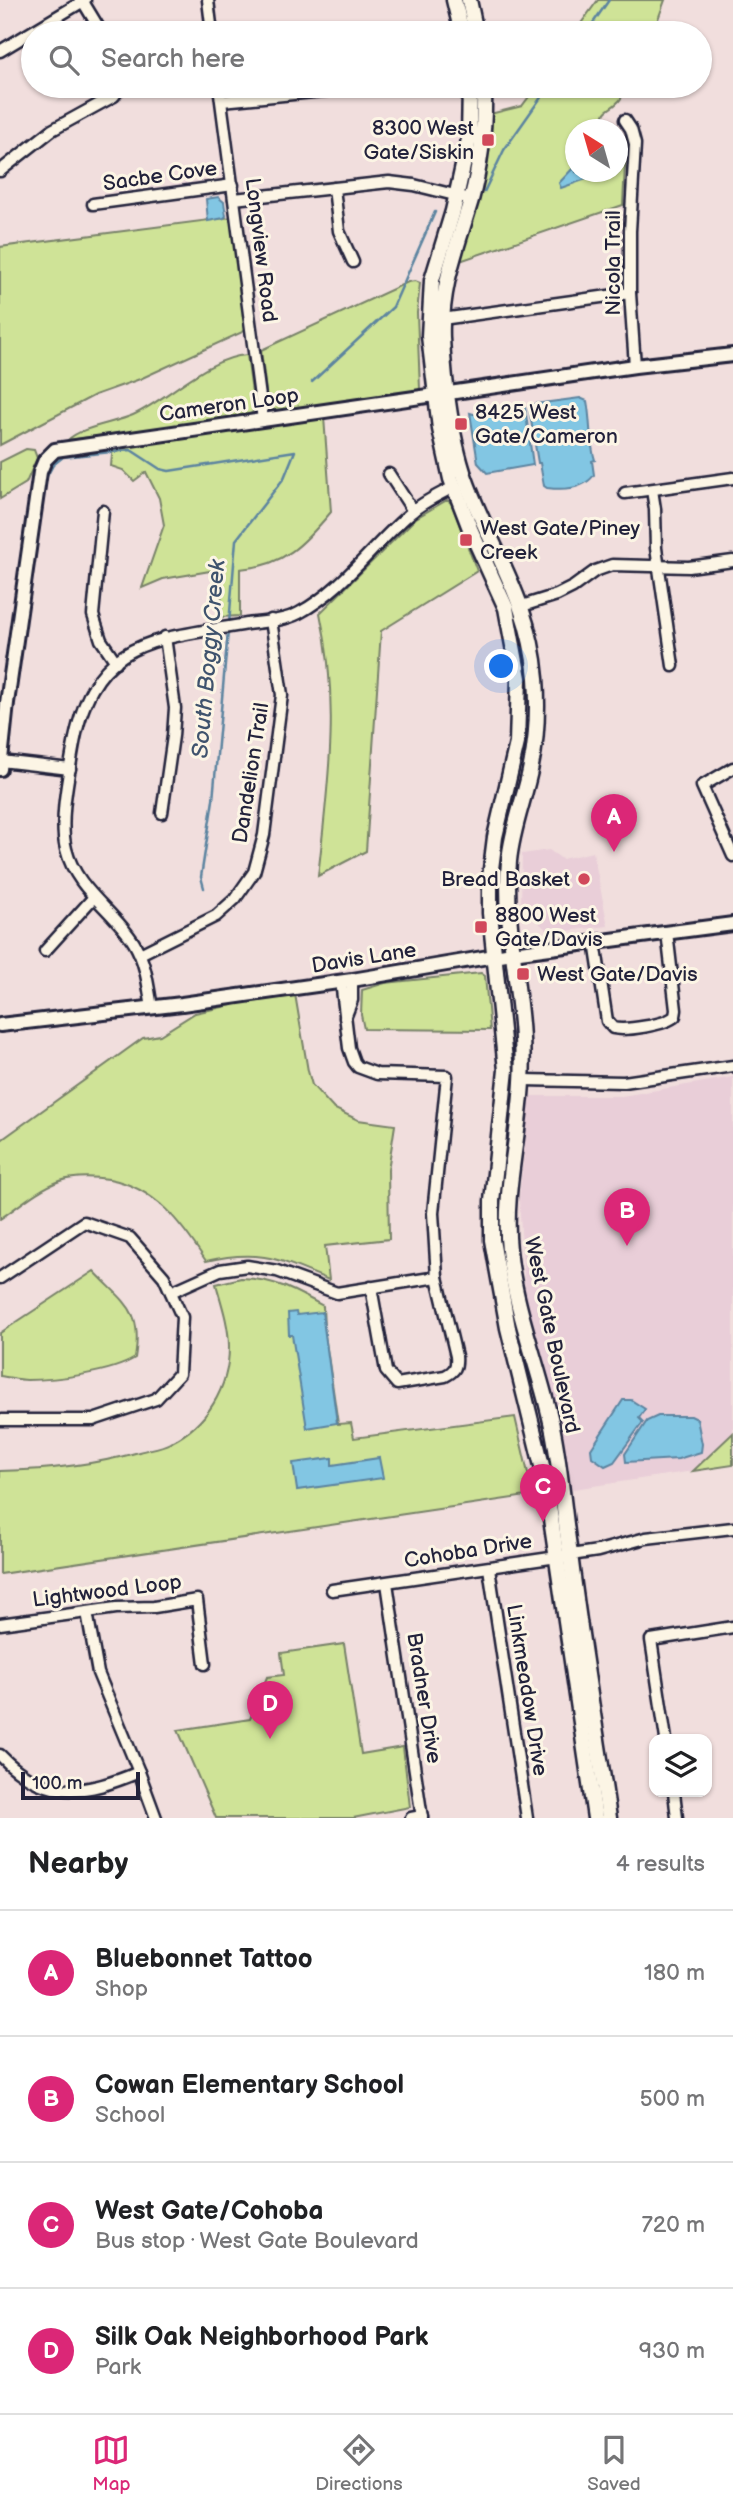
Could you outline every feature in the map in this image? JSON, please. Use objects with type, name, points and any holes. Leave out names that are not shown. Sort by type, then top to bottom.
[{"type":"main road","points":[[454,0],[459,21]]},
{"type":"main road","points":[[469,0],[473,21]]},
{"type":"main road","name":"West Gate Boulevard","points":[[470,98],[470,139],[464,197],[432,280],[429,336],[459,458],[467,483],[522,606],[534,667],[536,728],[531,768],[511,842],[509,868],[508,910],[522,1040],[523,1080],[508,1195],[509,1251],[522,1315],[553,1430],[563,1556],[596,1818]]},
{"type":"main road","name":"West Gate Boulevard","points":[[483,98],[481,139],[464,197],[446,276],[442,318],[442,395],[443,449],[454,487],[508,612],[519,678],[517,743],[495,837],[490,877],[489,913],[506,1070],[492,1209],[494,1251],[508,1328],[563,1556],[609,1818]]},
{"type":"main road","points":[[481,552],[493,563],[513,603],[522,606]]},
{"type":"main road","points":[[508,612],[517,620],[534,667]]},
{"type":"main road","points":[[496,1165],[506,1155],[515,1152]]},
{"type":"main road","points":[[494,1251],[512,1310],[516,1315],[522,1315]]},
{"type":"street","points":[[49,21],[84,0],[95,21]]},
{"type":"street","points":[[208,0],[211,21]]},
{"type":"street","points":[[0,51],[21,38]]},
{"type":"street","points":[[0,171],[52,130],[110,98]]},
{"type":"street","name":"Longview Road","points":[[221,98],[263,420]]},
{"type":"street","points":[[222,102],[260,98]]},
{"type":"street","name":"Nicola Trail","points":[[628,125],[634,135],[635,144],[630,231],[630,293],[635,366]]},
{"type":"street","points":[[234,199],[389,182],[464,197]]},
{"type":"street","name":"Sacbe Cove","points":[[93,204],[233,186]]},
{"type":"street","points":[[334,188],[339,231],[353,262]]},
{"type":"street","points":[[442,318],[630,293]]},
{"type":"street","name":"Cameron Loop","points":[[0,769],[40,472],[45,460],[55,450],[635,366],[733,355]]},
{"type":"street","points":[[389,474],[413,510]]},
{"type":"street","points":[[625,493],[733,478]]},
{"type":"street","points":[[152,1008],[147,973],[140,954],[120,924],[93,898],[72,867],[63,832],[70,769],[81,713],[93,688],[116,662],[136,648],[165,637],[296,615],[328,596],[413,510],[454,487]]},
{"type":"street","points":[[652,490],[673,666]]},
{"type":"street","points":[[103,511],[93,615],[101,640],[116,662]]},
{"type":"street","points":[[522,606],[570,589],[603,567],[624,564],[689,567],[733,561]]},
{"type":"street","name":"Dandelion Trail","points":[[140,954],[216,916],[235,899],[254,872],[264,835],[282,695],[271,620]]},
{"type":"street","points":[[162,813],[175,708],[165,637]]},
{"type":"street","points":[[1,761],[70,769]]},
{"type":"street","points":[[733,768],[702,786],[733,856]]},
{"type":"street","points":[[45,951],[93,898]]},
{"type":"street","name":"Davis Lane","points":[[0,1025],[152,1008],[346,981],[512,953],[733,924]]},
{"type":"street","points":[[595,942],[606,1016],[613,1028],[620,1029],[666,1022],[675,1016],[667,932]]},
{"type":"street","points":[[346,981],[352,1000],[345,1018],[348,1048],[354,1062],[362,1070],[395,1075],[447,1076],[433,1213],[437,1277],[457,1364],[452,1373],[397,1384],[388,1377],[371,1287]]},
{"type":"street","points":[[523,1080],[624,1082],[733,1066]]},
{"type":"street","points":[[0,1278],[84,1222],[130,1238],[164,1277],[182,1317],[178,1374],[156,1399],[93,1420],[0,1420]]},
{"type":"street","points":[[171,1292],[220,1270],[247,1266],[278,1270],[333,1293],[437,1277]]},
{"type":"street","name":"Cohoba Drive","points":[[332,1590],[598,1551],[634,1540],[733,1528]]},
{"type":"street","name":"Linkmeadow Drive","points":[[489,1568],[527,1818]]},
{"type":"street","name":"Bradner Drive","points":[[387,1583],[419,1817]]},
{"type":"street","name":"Lightwood Loop","points":[[0,1625],[116,1608],[154,1607],[197,1600],[205,1664]]},
{"type":"street","points":[[87,1612],[98,1673],[156,1818]]},
{"type":"street","points":[[665,1734],[651,1640],[733,1627]]},
{"type":"street","points":[[0,1755],[29,1777],[66,1790],[106,1786],[139,1772]]},
{"type":"street","points":[[675,1797],[677,1818]]},
{"type":"shaded area","points":[[549,850],[562,859],[593,852],[608,926],[550,933],[521,906],[522,854]]},
{"type":"shaded area","points":[[733,1077],[733,1465],[567,1490],[559,1426],[525,1293],[519,1198],[530,1096],[622,1096]]},
{"type":"green space","points":[[598,0],[665,0],[657,21],[583,21]]},
{"type":"green space","points":[[528,98],[621,98],[606,111],[604,119],[565,119],[565,182],[624,182],[623,205],[460,261],[489,151],[490,114],[522,106]]},
{"type":"green space","points":[[232,217],[249,329],[140,379],[95,395],[0,445],[0,247]]},
{"type":"green space","points":[[415,281],[420,283],[417,313],[420,389],[402,395],[279,412],[271,409],[267,400],[261,350]]},
{"type":"green space","points":[[247,355],[254,407],[253,412],[247,416],[68,440],[89,428],[133,415],[218,363]]},
{"type":"green space","points":[[324,417],[331,512],[312,534],[281,558],[240,569],[240,616],[221,617],[222,569],[163,579],[142,588],[164,525],[159,498],[146,472],[134,481],[123,470],[111,466],[113,445]]},
{"type":"green space","points":[[26,449],[34,450],[37,458],[26,483],[0,499],[0,462]]},
{"type":"green space","points":[[447,500],[451,503],[477,571],[381,631],[366,851],[318,876],[328,777],[331,712],[330,679],[320,613],[416,518]]},
{"type":"green space","points":[[481,973],[485,976],[490,1030],[364,1029],[361,1015],[362,990],[385,983]]},
{"type":"green space","points":[[295,994],[312,1085],[333,1108],[358,1120],[395,1125],[388,1170],[389,1239],[325,1246],[329,1280],[270,1258],[242,1256],[206,1261],[177,1221],[154,1199],[126,1184],[91,1177],[72,1178],[52,1184],[0,1219],[0,1141],[143,1038],[160,1035],[195,1013]]},
{"type":"green space","points":[[94,1271],[123,1300],[134,1318],[137,1342],[135,1358],[98,1372],[53,1379],[27,1380],[0,1376],[0,1333]]},
{"type":"green space","points":[[241,1278],[274,1283],[323,1306],[338,1424],[351,1423],[354,1438],[515,1417],[533,1495],[0,1574],[0,1471],[70,1466],[122,1457],[166,1445],[195,1426],[205,1416],[220,1391],[228,1362],[228,1331],[216,1284]]},
{"type":"green space","points":[[733,1433],[733,1465],[693,1471]]},
{"type":"green space","points":[[344,1644],[361,1754],[403,1747],[410,1807],[353,1818],[216,1818],[178,1730],[250,1719],[267,1677],[284,1675],[281,1653]]},
{"type":"water","points":[[565,177],[565,182],[578,182],[561,188],[559,183]]},
{"type":"water","points":[[218,197],[224,202],[226,216],[208,221],[206,199]]},
{"type":"water","points":[[580,398],[587,401],[595,460],[592,461],[594,475],[579,486],[547,488],[544,486],[538,463],[529,408],[535,404]]},
{"type":"water","points":[[525,407],[533,465],[487,473],[478,463],[470,413],[477,415]]},
{"type":"water","points":[[296,1312],[297,1315],[322,1312],[337,1423],[307,1428],[292,1335],[289,1335],[288,1313]]},
{"type":"water","points":[[623,1400],[631,1400],[645,1409],[639,1418],[643,1422],[614,1462],[605,1466],[592,1457],[591,1449]]},
{"type":"water","points":[[658,1416],[691,1416],[697,1419],[701,1452],[678,1459],[626,1462],[625,1454],[647,1421]]},
{"type":"water","points":[[332,1458],[332,1465],[379,1458],[383,1478],[297,1490],[293,1463]]},
{"type":"waterway","name":"South Boggy Creek","points":[[594,21],[609,0]]},
{"type":"waterway","name":"South Boggy Creek","points":[[484,192],[504,150],[541,98]]},
{"type":"waterway","name":"South Boggy Creek","points":[[312,382],[393,307],[435,212]]},
{"type":"waterway","points":[[45,480],[53,465],[63,457],[131,450],[160,469],[169,471],[295,451],[284,478],[236,540],[229,624]]},
{"type":"waterway","name":"South Boggy Creek","points":[[204,888],[201,877],[213,800],[228,631]]},
{"type":"place","name":"8300 West Gate/Siskin","points":[[488,140]]},
{"type":"place","name":"8425 West Gate/Cameron","points":[[461,424]]},
{"type":"place","name":"West Gate/Piney Creek","points":[[466,540]]},
{"type":"place","name":"Bluebonnet Tattoo","points":[[614,852]]},
{"type":"place","name":"Bread Basket","points":[[584,879]]},
{"type":"place","name":"8800 West Gate/Davis","points":[[481,927]]},
{"type":"place","name":"West Gate/Davis","points":[[523,974]]},
{"type":"place","name":"Cowan Elementary School","points":[[627,1246]]},
{"type":"place","name":"West Gate/Cohoba","points":[[543,1522]]},
{"type":"place","name":"Silk Oak Neighborhood Park","points":[[270,1739]]}]
